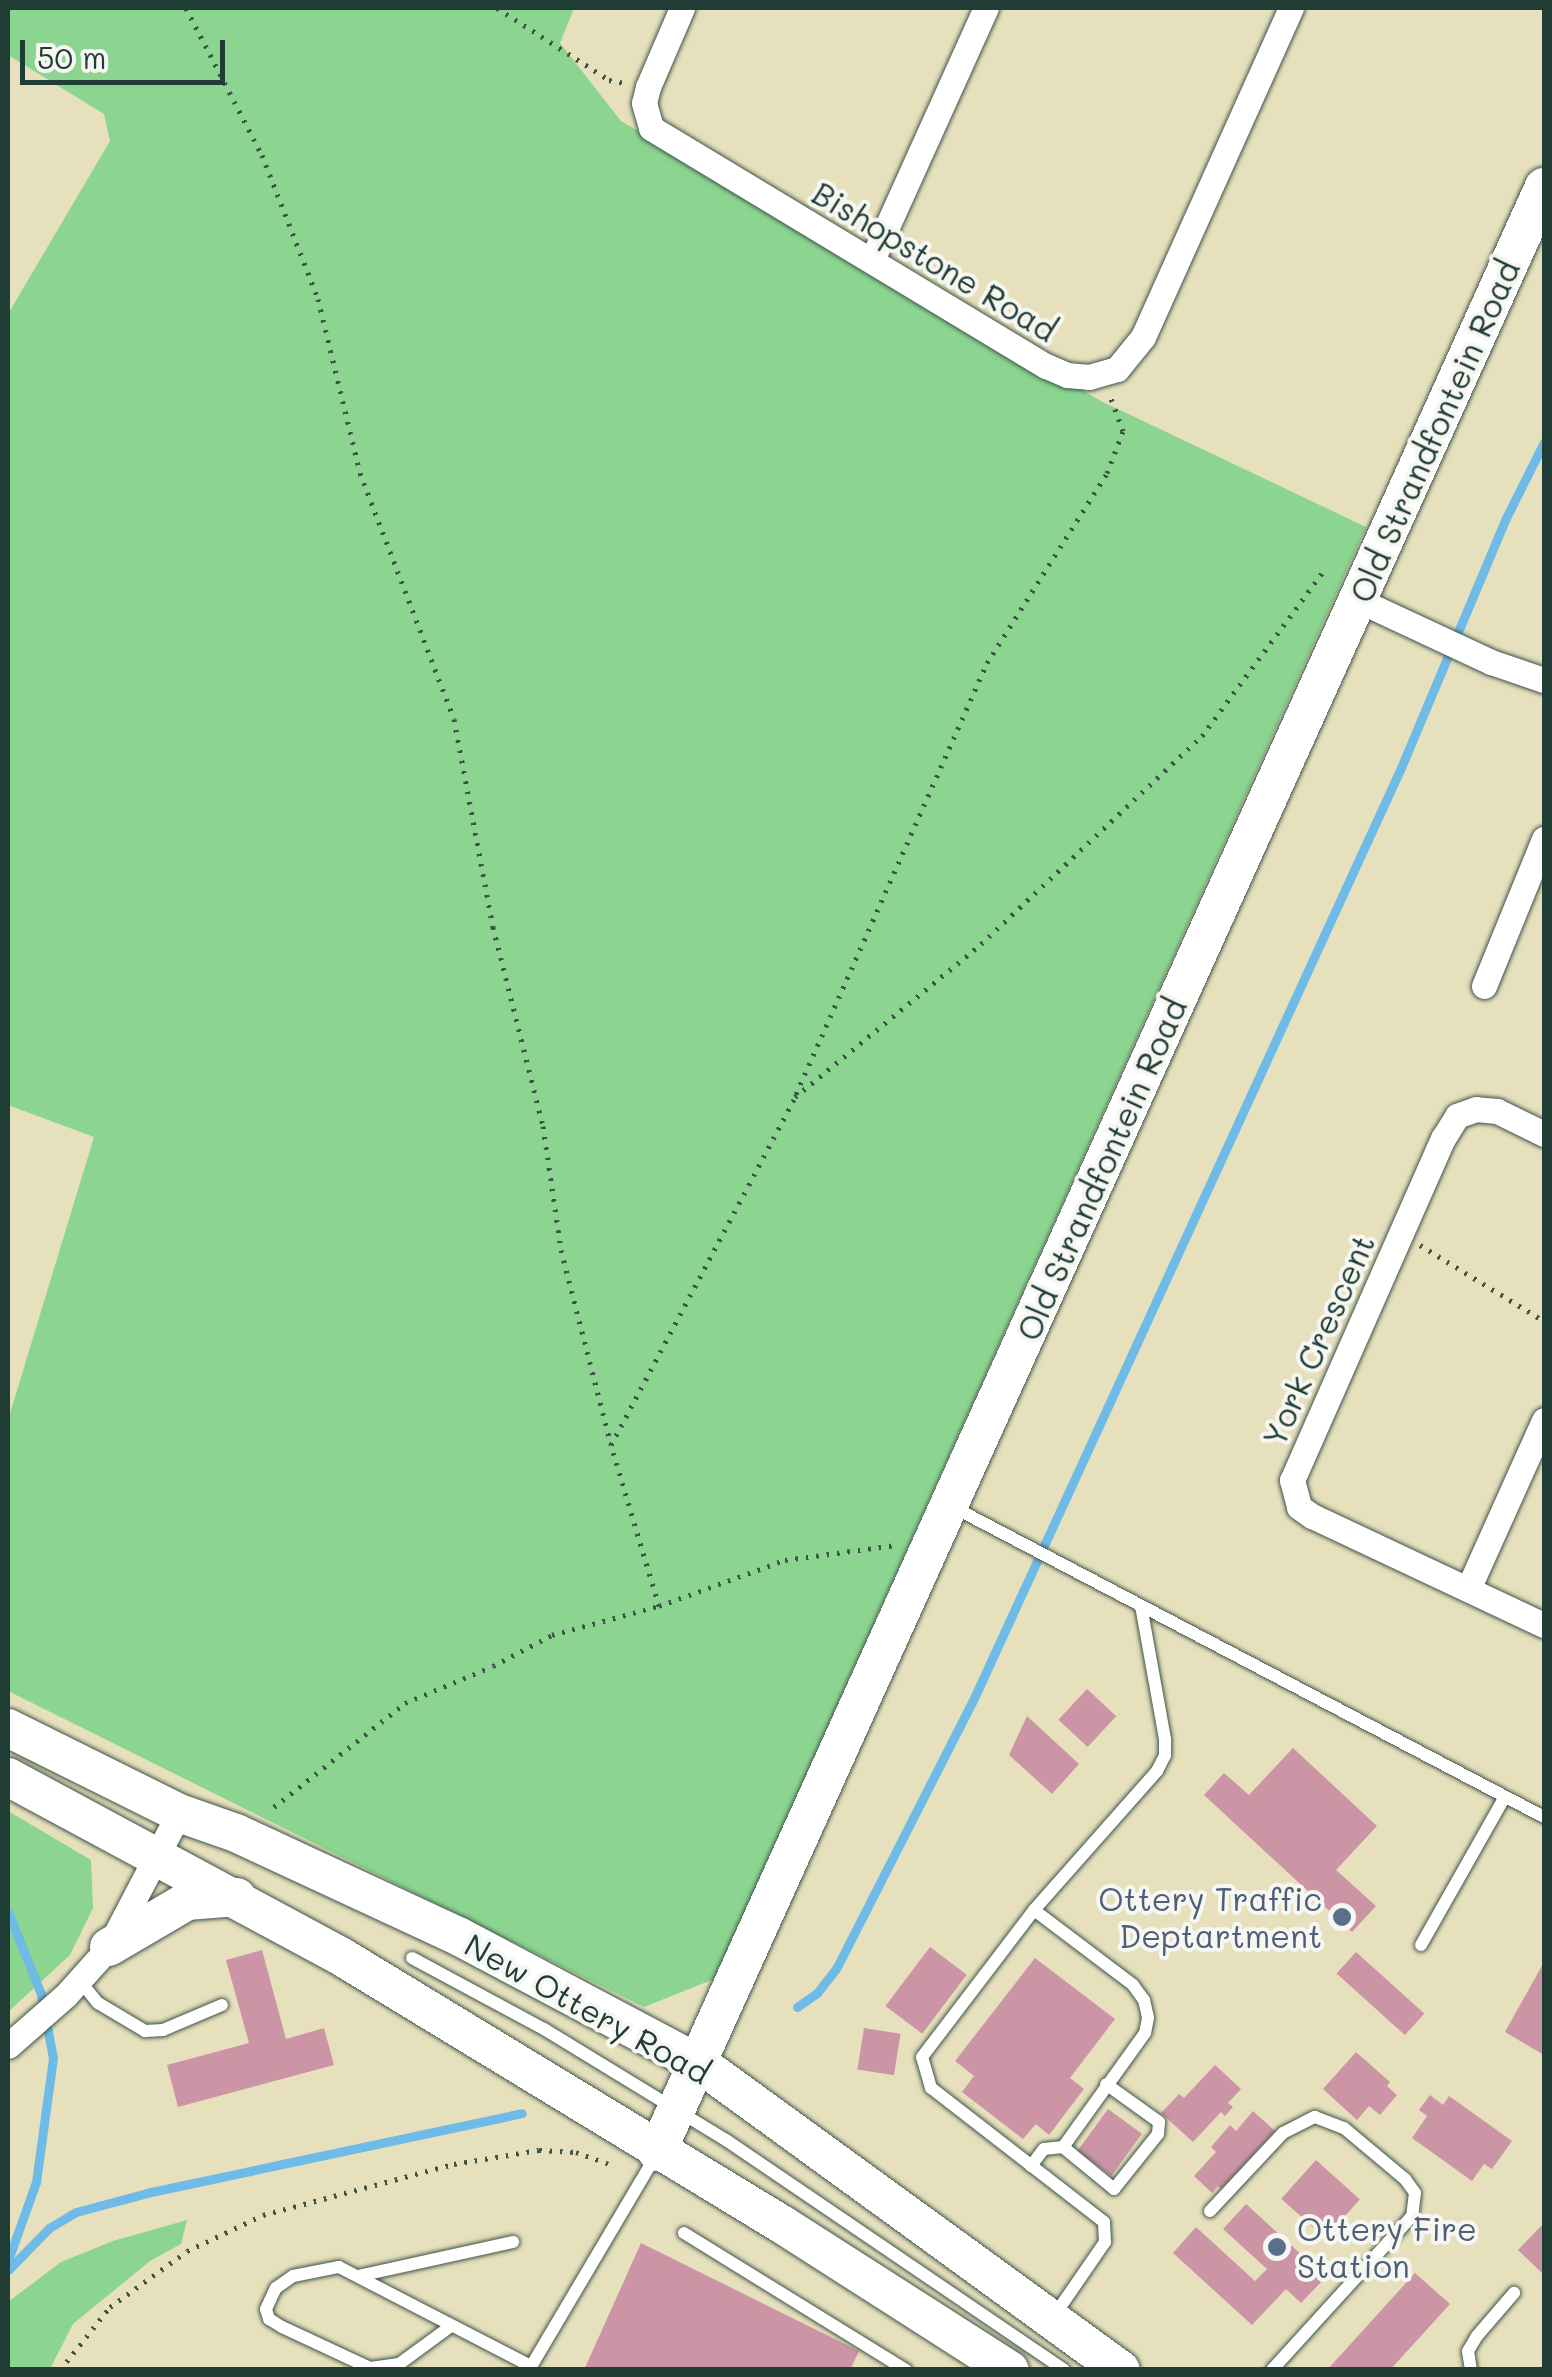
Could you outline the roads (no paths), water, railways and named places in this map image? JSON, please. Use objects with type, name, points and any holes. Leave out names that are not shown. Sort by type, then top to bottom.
[{"type":"main road","name":"Old Strandfontein Road","points":[[657,2152],[1544,187]]},
{"type":"main road","name":"New Ottery Road","points":[[8,1728],[179,1813],[236,1833],[460,1937],[700,2064],[1122,2370]]},
{"type":"main road","points":[[8,1776],[236,1897],[848,2265],[1010,2370]]},
{"type":"main road","points":[[109,1947],[187,1902],[212,1896],[236,1897]]},
{"type":"street","name":"Bishopstone Road","points":[[682,8],[648,87],[645,116],[660,136],[1046,366],[1067,375],[1103,376],[1127,360],[1143,338],[1290,8]]},
{"type":"street","points":[[872,260],[986,8]]},
{"type":"street","points":[[1358,600],[1492,662],[1544,680]]},
{"type":"street","points":[[1484,986],[1544,838]]},
{"type":"street","name":"York Crescent","points":[[1469,1587],[1312,1516],[1292,1495],[1298,1460],[1457,1116],[1476,1108],[1497,1112],[1544,1134]]},
{"type":"street","points":[[1544,1420],[1469,1587],[1544,1624]]},
{"type":"street","points":[[16,2040],[73,1988],[109,1947],[179,1813]]},
{"type":"lane","points":[[949,1505],[1544,1817]]},
{"type":"lane","points":[[1052,2319],[1108,2231],[1104,2222],[930,2088],[922,2057],[1034,1910],[1158,1772],[1165,1755],[1142,1606]]},
{"type":"lane","points":[[1421,1945],[1504,1798]]},
{"type":"lane","points":[[1034,1910],[1133,1985],[1144,2000],[1145,2033],[1063,2147]]},
{"type":"lane","points":[[412,1958],[544,2029],[678,2111],[1064,2370]]},
{"type":"lane","points":[[73,1988],[146,2032],[162,2030],[222,2006]]},
{"type":"lane","points":[[1031,2166],[1049,2146],[1063,2147],[1114,2188],[1158,2134],[1159,2122],[1106,2084]]},
{"type":"lane","points":[[1210,2211],[1283,2132],[1315,2117],[1344,2128],[1405,2179],[1415,2193],[1412,2216],[1272,2370]]},
{"type":"lane","points":[[451,2326],[416,2355],[385,2369],[354,2361],[269,2319],[268,2300],[276,2288],[294,2276],[339,2267],[358,2276],[530,2368],[657,2152]]},
{"type":"lane","points":[[684,2233],[906,2370]]},
{"type":"lane","points":[[358,2276],[514,2242]]},
{"type":"lane","points":[[1470,2370],[1468,2351],[1514,2293]]},
{"type":"waterway","points":[[797,2007],[817,1993],[836,1969],[975,1696],[1400,770],[1506,518],[1544,442]]},
{"type":"waterway","points":[[8,1912],[41,1994],[53,2058],[36,2182],[8,2260]]},
{"type":"waterway","points":[[8,2270],[49,2228],[76,2212],[151,2192],[522,2113]]},
{"type":"place","name":"Ottery Traffic Deptartment","points":[[1342,1917]]},
{"type":"place","name":"Ottery Fire Station","points":[[1277,2247]]}]
